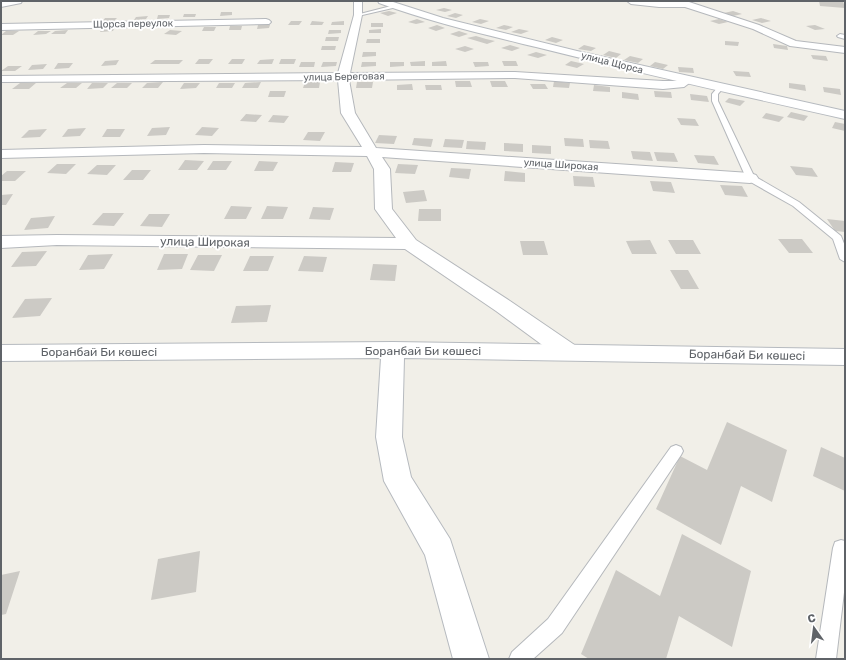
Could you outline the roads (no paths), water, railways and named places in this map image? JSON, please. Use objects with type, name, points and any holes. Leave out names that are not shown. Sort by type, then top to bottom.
[{"type":"street","points":[[1,4],[18,1]]},
{"type":"street","name":"улица Щорса","points":[[382,1],[487,32],[686,81],[845,115]]},
{"type":"street","points":[[631,1],[659,4],[686,2],[756,27],[794,44],[845,50]]},
{"type":"street","points":[[358,8],[343,77],[348,113],[382,169],[384,209],[409,244],[503,306],[568,352]]},
{"type":"street","name":"Щорса переулок","points":[[1,27],[266,22]]},
{"type":"street","name":"улица Береговая","points":[[3,81],[515,75],[663,85],[680,84],[686,81]]},
{"type":"street","name":"улица Широкая","points":[[1,154],[204,149],[371,152],[750,178]]},
{"type":"street","name":"улица Широкая","points":[[1,242],[57,240],[409,244]]},
{"type":"street","points":[[393,350],[389,437],[398,481],[439,550],[472,659]]},
{"type":"street","name":"Боранбай Би көшесі","points":[[1,353],[393,350],[845,357]]},
{"type":"lane","points":[[358,8],[395,6]]},
{"type":"lane","points":[[720,88],[715,94],[715,101],[750,178],[796,204],[837,238],[845,259]]},
{"type":"lane","points":[[519,659],[555,626],[676,450]]},
{"type":"lane","points":[[826,659],[841,548],[845,548]]}]
